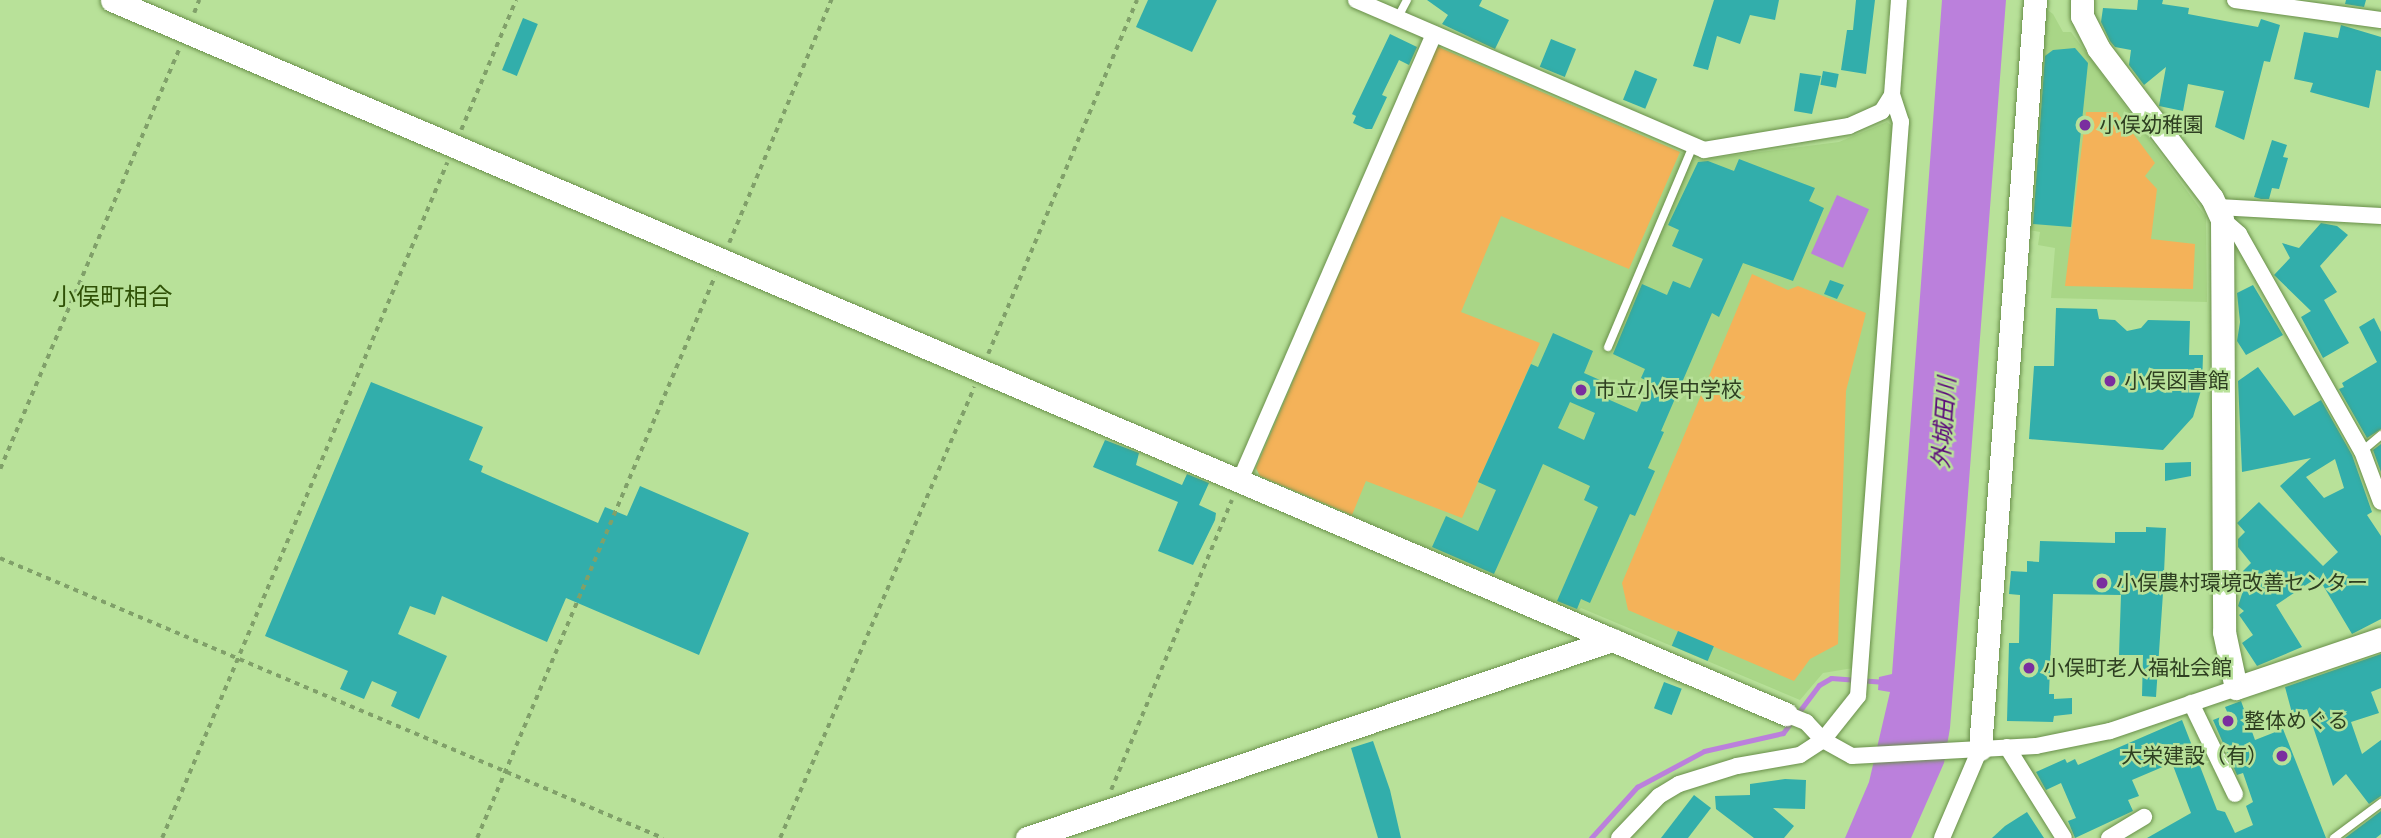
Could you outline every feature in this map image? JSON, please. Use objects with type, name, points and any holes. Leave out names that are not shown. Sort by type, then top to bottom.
[{"type":"street","points":[[112,0],[1241,478],[1795,718],[1822,740],[1852,756],[2072,742],[2381,639]]},
{"type":"street","points":[[1356,0],[1704,150],[1849,126],[1882,111],[1892,95]]},
{"type":"street","points":[[1619,838],[1659,796],[1679,784],[1737,766],[1800,755],[1822,740],[1858,696],[1901,122],[1892,95],[1899,0]]},
{"type":"street","points":[[1944,837],[1973,749],[2035,0]]},
{"type":"street","points":[[2082,0],[2082,16],[2098,48],[2220,213],[2239,234],[2362,451],[2381,502]]},
{"type":"street","points":[[2235,0],[2381,20]]},
{"type":"street","points":[[1241,478],[1434,34]]},
{"type":"street","points":[[2220,213],[2381,216]]},
{"type":"street","points":[[2220,213],[2224,632],[2236,688]]},
{"type":"street","points":[[1027,838],[1612,640]]},
{"type":"street","points":[[2191,702],[2235,794]]},
{"type":"street","points":[[2007,747],[2064,838]]},
{"type":"street","points":[[2109,838],[2144,817]]},
{"type":"lane","points":[[1398,17],[1407,0]]},
{"type":"lane","points":[[1608,347],[1693,146]]},
{"type":"lane","points":[[2362,451],[2381,435]]},
{"type":"lane","points":[[2334,838],[2381,803]]},
{"type":"path","points":[[0,469],[200,0]]},
{"type":"path","points":[[162,838],[516,0]]},
{"type":"path","points":[[477,838],[831,0]]},
{"type":"path","points":[[780,838],[982,369],[1136,0]]},
{"type":"path","points":[[1102,813],[1241,478]]},
{"type":"path","points":[[0,558],[663,838]]},
{"type":"shaded area","name":"小俣幼稚園","points":[[2042,6],[2053,14],[2063,32],[2071,32],[2206,217],[2207,302],[2051,298],[2055,248],[2038,245],[2040,232],[2024,229]]},
{"type":"shaded area","name":"市立小俣中学校","points":[[1436,46],[1698,160],[1839,142],[1887,122],[1892,126],[1853,668],[1823,673],[1800,700],[1581,608],[1577,612],[1260,476],[1256,468]]},
{"type":"shaded area","points":[[1436,46],[1680,152],[1629,269],[1501,216],[1461,312],[1540,343],[1462,518],[1366,481],[1352,515],[1260,476],[1256,468]]},
{"type":"shaded area","points":[[2086,112],[2117,112],[2155,163],[2145,176],[2157,189],[2151,239],[2195,244],[2193,289],[2065,286]]},
{"type":"shaded area","points":[[1752,274],[1788,290],[1798,286],[1866,313],[1846,391],[1838,644],[1810,659],[1794,681],[1628,610],[1622,583]]},
{"type":"water","name":"外城田川","points":[[1942,0],[2006,0],[1950,728],[1944,763],[1911,838],[1845,838],[1869,782],[1890,692],[1878,690],[1879,677],[1892,674]]},
{"type":"water","points":[[1837,195],[1869,209],[1843,268],[1811,253]]},
{"type":"building","points":[[1148,0],[1217,0],[1192,52],[1136,27]]},
{"type":"building","points":[[1427,0],[1482,0],[1479,6],[1509,20],[1495,49],[1442,24],[1448,15]]},
{"type":"building","points":[[1714,0],[1779,0],[1775,20],[1750,15],[1740,44],[1717,36],[1708,70],[1693,66]]},
{"type":"building","points":[[1856,0],[1875,0],[1866,74],[1841,70],[1847,30],[1853,30]]},
{"type":"building","points":[[2138,0],[2163,0],[2162,4],[2189,8],[2188,14],[2258,27],[2261,19],[2280,25],[2270,62],[2264,61],[2244,140],[2215,127],[2224,91],[2188,84],[2183,111],[2159,106],[2166,67],[2144,85],[2129,65],[2131,50],[2115,47],[2101,22],[2103,8],[2137,10]]},
{"type":"building","points":[[2346,0],[2366,0],[2364,7],[2345,4]]},
{"type":"building","points":[[523,18],[538,24],[517,76],[502,70]]},
{"type":"building","points":[[2341,25],[2381,37],[2381,71],[2376,70],[2369,108],[2310,92],[2313,83],[2294,79],[2304,32],[2338,38]]},
{"type":"building","points":[[1390,34],[1417,47],[1409,65],[1399,60],[1382,95],[1387,97],[1372,129],[1366,129],[1353,123],[1356,116],[1352,114]]},
{"type":"building","points":[[1551,39],[1576,49],[1565,77],[1540,67]]},
{"type":"building","points":[[2075,48],[2088,63],[2071,227],[2033,224],[2045,56],[2053,50]]},
{"type":"building","points":[[1635,70],[1657,79],[1645,109],[1623,100]]},
{"type":"building","points":[[1823,71],[1839,74],[1836,88],[1820,85]]},
{"type":"building","points":[[1800,73],[1821,76],[1812,114],[1794,111]]},
{"type":"building","points":[[2272,140],[2287,145],[2283,157],[2288,158],[2279,189],[2272,188],[2269,199],[2261,199],[2254,197]]},
{"type":"building","points":[[1739,159],[1815,188],[1809,201],[1824,208],[1793,281],[1743,263],[1719,317],[1712,313],[1661,431],[1664,432],[1648,468],[1655,471],[1635,516],[1630,514],[1590,603],[1581,599],[1577,609],[1557,601],[1598,507],[1584,500],[1590,486],[1543,464],[1494,574],[1432,547],[1446,516],[1478,531],[1496,490],[1478,482],[1531,364],[1538,367],[1553,333],[1593,351],[1584,373],[1609,384],[1603,397],[1637,412],[1650,382],[1641,378],[1645,369],[1613,354],[1642,284],[1667,295],[1673,281],[1690,288],[1703,259],[1672,246],[1679,230],[1668,225],[1698,162],[1708,161],[1734,171]],"holes":[[[1570,402],[1595,413],[1584,440],[1558,428]]]},
{"type":"building","points":[[2321,223],[2337,226],[2348,235],[2320,266],[2337,292],[2324,300],[2349,343],[2323,358],[2301,317],[2311,311],[2274,275],[2290,258],[2282,243],[2299,248]]},
{"type":"building","points":[[1830,280],[1844,285],[1837,299],[1824,294]]},
{"type":"building","points":[[2253,285],[2283,335],[2246,355],[2237,341],[2240,322],[2237,293]]},
{"type":"building","name":"小俣図書館","points":[[2056,308],[2097,309],[2099,319],[2115,320],[2127,331],[2141,328],[2148,320],[2190,321],[2189,355],[2203,355],[2202,387],[2193,417],[2163,450],[2029,439],[2034,366],[2054,366]]},
{"type":"building","points":[[2374,318],[2381,332],[2381,429],[2367,438],[2339,389],[2344,387],[2342,383],[2377,362],[2359,327]]},
{"type":"building","points":[[2258,367],[2294,416],[2321,400],[2352,455],[2372,512],[2367,515],[2381,536],[2381,619],[2352,634],[2318,577],[2276,605],[2302,647],[2257,666],[2242,643],[2253,635],[2239,615],[2244,611],[2238,606],[2242,594],[2238,576],[2251,563],[2238,547],[2238,539],[2245,532],[2237,523],[2259,502],[2323,566],[2338,552],[2280,486],[2311,458],[2242,472],[2238,381]],"holes":[[[2335,459],[2344,488],[2324,498],[2306,477]]]},
{"type":"building","points":[[371,382],[483,427],[469,460],[483,466],[481,472],[598,523],[605,507],[627,516],[640,486],[749,533],[699,655],[566,598],[547,642],[442,596],[435,615],[410,606],[398,634],[447,656],[419,719],[391,706],[397,692],[372,681],[364,699],[340,689],[348,671],[265,636]]},
{"type":"building","points":[[1105,440],[1139,453],[1136,465],[1182,485],[1187,474],[1209,483],[1199,505],[1216,513],[1215,520],[1193,565],[1158,551],[1178,502],[1093,467]]},
{"type":"building","points":[[2381,444],[2381,472],[2373,450]]},
{"type":"building","points":[[2191,462],[2191,476],[2165,481],[2165,463]]},
{"type":"building","points":[[2146,527],[2166,528],[2164,573],[2175,574],[2175,593],[2163,593],[2156,697],[2142,696],[2143,655],[2119,655],[2121,595],[2053,594],[2049,694],[2054,694],[2054,699],[2072,698],[2072,714],[2054,716],[2053,722],[2007,721],[2009,643],[2019,643],[2020,595],[2009,594],[2011,571],[2027,572],[2027,561],[2039,562],[2040,541],[2115,543],[2115,532],[2146,532]]},
{"type":"building","points":[[1678,631],[1714,646],[1708,661],[1672,646]]},
{"type":"building","points":[[2381,654],[2381,688],[2371,692],[2379,713],[2351,722],[2362,754],[2381,740],[2381,796],[2369,804],[2346,774],[2333,786],[2307,709],[2292,713],[2285,687]]},
{"type":"building","points":[[1664,682],[1682,689],[1672,715],[1654,708]]},
{"type":"building","points":[[2241,701],[2255,740],[2283,729],[2326,838],[2147,838],[2191,813],[2172,763],[2132,780],[2139,796],[2128,800],[2133,811],[2075,838],[2068,821],[2076,818],[2061,783],[2046,790],[2036,772],[2065,759],[2067,763],[2075,759],[2078,765],[2182,720],[2217,810],[2225,812],[2235,833],[2253,825],[2246,806],[2253,802],[2243,773],[2237,775],[2213,720],[2228,714],[2225,707]]},
{"type":"building","points":[[1373,741],[1390,790],[1401,838],[1378,838],[1351,748]]},
{"type":"building","points":[[1785,779],[1806,780],[1805,809],[1773,808],[1794,826],[1784,838],[1754,838],[1716,809],[1715,796],[1750,795],[1750,784]]},
{"type":"building","points":[[1694,795],[1711,808],[1688,838],[1661,838]]},
{"type":"building","points":[[2381,811],[2381,834],[2376,838],[2345,838]]},
{"type":"building","points":[[2027,812],[2044,838],[1992,838],[2005,826]]},
{"type":"waterway","points":[[1591,838],[1637,787],[1704,751],[1783,733],[1819,685],[1831,678],[1885,682]]},
{"type":"place","name":"小俣幼稚園","points":[[2085,125]]},
{"type":"place","name":"小俣図書館","points":[[2110,381]]},
{"type":"place","name":"市立小俣中学校","points":[[1581,390]]},
{"type":"place","name":"小俣農村環境改善センター","points":[[2102,583]]},
{"type":"place","name":"小俣町老人福祉会館","points":[[2029,668]]},
{"type":"place","name":"整体めぐる","points":[[2228,721]]},
{"type":"place","name":"大栄建設（有）","points":[[2282,756]]},
{"type":"district","name":"小俣町相合","points":[[112,298]]}]
